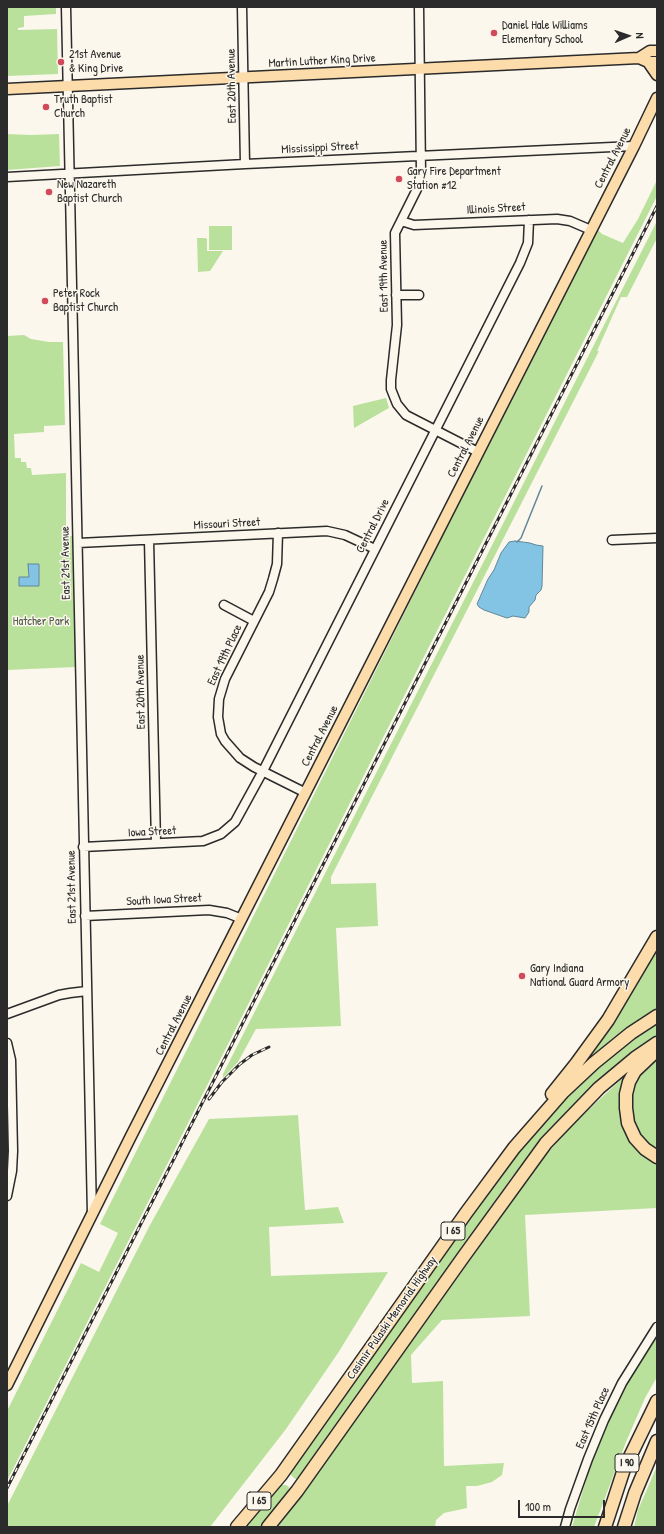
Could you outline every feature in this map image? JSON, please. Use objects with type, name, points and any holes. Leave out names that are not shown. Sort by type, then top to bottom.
[{"type":"highway","points":[[514,1148],[542,1106],[576,1064],[608,1020],[657,937]]},
{"type":"highway","name":"Casimir Pulaski Memorial Highway","points":[[237,1527],[281,1475],[514,1148],[563,1092],[631,1033],[657,1016]]},
{"type":"highway","name":"Casimir Pulaski Memorial Highway","points":[[268,1527],[297,1491],[546,1143],[599,1088],[635,1058],[657,1043]]},
{"type":"highway","points":[[657,1050],[635,1071],[629,1082],[626,1094],[626,1108],[628,1123],[635,1138],[645,1149],[657,1157]]},
{"type":"highway","name":"I 90","points":[[605,1527],[624,1469],[657,1401]]},
{"type":"highway","name":"I 90","points":[[624,1527],[635,1493],[657,1441]]},
{"type":"main road","name":"Martin Luther King Drive","points":[[7,89],[420,69],[648,61],[650,51],[657,51]]},
{"type":"main road","points":[[648,61],[657,74]]},
{"type":"main road","name":"Central Avenue","points":[[7,1385],[92,1214],[657,98]]},
{"type":"street","name":"East 21st Avenue","points":[[66,7],[92,1214]]},
{"type":"street","name":"East 20th Avenue","points":[[242,7],[246,164]]},
{"type":"street","name":"East 19th Avenue","points":[[419,7],[421,173],[419,185],[395,233],[397,334],[391,380],[392,395],[403,412],[412,420],[478,452]]},
{"type":"street","name":"Mississippi Street","points":[[7,177],[634,146]]},
{"type":"street","name":"Central Drive","points":[[221,834],[238,818],[526,251],[529,239],[529,220]]},
{"type":"street","name":"Illinois Street","points":[[401,221],[414,225],[563,220],[591,230]]},
{"type":"street","points":[[396,295],[419,295]]},
{"type":"street","name":"Missouri Street","points":[[78,543],[278,533],[334,532],[345,535],[375,549]]},
{"type":"street","name":"East 19th Place","points":[[278,533],[277,564],[274,579],[269,592],[225,679],[219,699],[218,717],[221,734],[230,748],[240,758],[306,793]]},
{"type":"street","points":[[612,540],[657,538]]},
{"type":"street","name":"East 20th Avenue","points":[[149,540],[156,843]]},
{"type":"street","points":[[224,605],[254,621]]},
{"type":"street","name":"Iowa Street","points":[[84,847],[203,841],[221,834]]},
{"type":"street","name":"South Iowa Street","points":[[85,916],[209,910],[227,913],[242,919]]},
{"type":"street","points":[[7,1014],[59,995],[70,992],[87,991]]},
{"type":"street","points":[[7,1043],[11,1060],[10,1138],[12,1167],[7,1196]]},
{"type":"street","name":"East 15th Place","points":[[565,1527],[588,1458],[604,1420],[622,1383],[657,1327]]},
{"type":"green space","points":[[56,7],[56,14],[24,16],[24,27],[18,28],[18,30],[57,29],[58,74],[7,76],[7,8]]},
{"type":"green space","points":[[7,134],[59,134],[60,166],[7,170]]},
{"type":"green space","points":[[657,180],[657,196],[7,1481],[7,1411],[81,1263],[99,1272],[118,1233],[100,1224],[521,379],[598,230],[602,234],[623,243],[638,219]]},
{"type":"green space","points":[[657,221],[657,238],[627,297],[621,297],[597,351],[599,351],[331,877],[331,884],[376,883],[378,926],[336,928],[341,1026],[256,1029],[238,1062],[223,1078],[223,1074]]},
{"type":"green space","points":[[209,226],[232,226],[232,250],[209,250]]},
{"type":"green space","points":[[197,238],[207,239],[207,251],[223,251],[210,271],[198,272]]},
{"type":"green space","name":"Hatcher Park","points":[[24,335],[31,339],[49,342],[63,342],[65,425],[44,426],[44,432],[14,434],[15,458],[21,458],[21,462],[26,462],[27,468],[31,468],[32,475],[66,473],[66,536],[73,536],[76,667],[7,670],[7,336]]},
{"type":"green space","points":[[386,398],[389,408],[354,428],[353,406]]},
{"type":"green space","points":[[657,946],[657,1008],[612,1040],[577,1069]]},
{"type":"green space","points":[[657,1021],[657,1037],[623,1062],[575,1104],[541,1141],[511,1178],[301,1478],[295,1479],[291,1475],[291,1471],[523,1142],[600,1062]]},
{"type":"green space","points":[[657,1057],[657,1151],[646,1142],[638,1132],[632,1120],[631,1097],[641,1071]]},
{"type":"green space","points":[[630,1071],[622,1105],[654,1162],[657,1163],[657,1208],[525,1215],[530,1316],[442,1320],[411,1355],[412,1383],[443,1381],[444,1466],[504,1463],[502,1475],[492,1482],[477,1486],[466,1486],[467,1508],[444,1513],[436,1520],[435,1527],[278,1527],[541,1161],[570,1127]]},
{"type":"green space","points":[[298,1115],[305,1210],[338,1207],[344,1223],[269,1227],[271,1276],[388,1272],[338,1353],[286,1429],[210,1527],[7,1527],[7,1506],[150,1225],[209,1119]]},
{"type":"green space","points":[[657,1335],[657,1377],[645,1398],[626,1442],[594,1527],[572,1527],[592,1460],[607,1424],[630,1379]]},
{"type":"green space","points":[[657,1466],[656,1527],[634,1527],[638,1510]]},
{"type":"green space","points":[[281,1485],[286,1485],[289,1487],[288,1492],[261,1527],[245,1527]]},
{"type":"water","points":[[515,541],[543,546],[541,590],[536,595],[535,600],[529,607],[529,612],[525,618],[513,616],[507,618],[484,610],[477,604],[501,553],[509,542]]},
{"type":"water","points":[[28,564],[39,564],[39,586],[19,586],[19,577],[29,577]]},
{"type":"waterway","points":[[517,542],[521,538],[542,486]]},
{"type":"railway","points":[[7,1488],[657,206]]},
{"type":"railway","points":[[209,1099],[222,1082],[240,1064],[252,1055],[269,1047]]},
{"type":"place","name":"Daniel Hale Williams Elementary School","points":[[494,33]]},
{"type":"place","name":"21st Avenue & King Drive","points":[[61,62]]},
{"type":"place","name":"Truth Baptist Church","points":[[46,107]]},
{"type":"place","name":"Gary Fire Department Station #12","points":[[399,179]]},
{"type":"place","name":"New Nazareth Baptist Church","points":[[49,192]]},
{"type":"place","name":"Peter Rock Baptist Church","points":[[45,301]]},
{"type":"place","name":"Gary Indiana National Guard Armory","points":[[522,976]]}]
